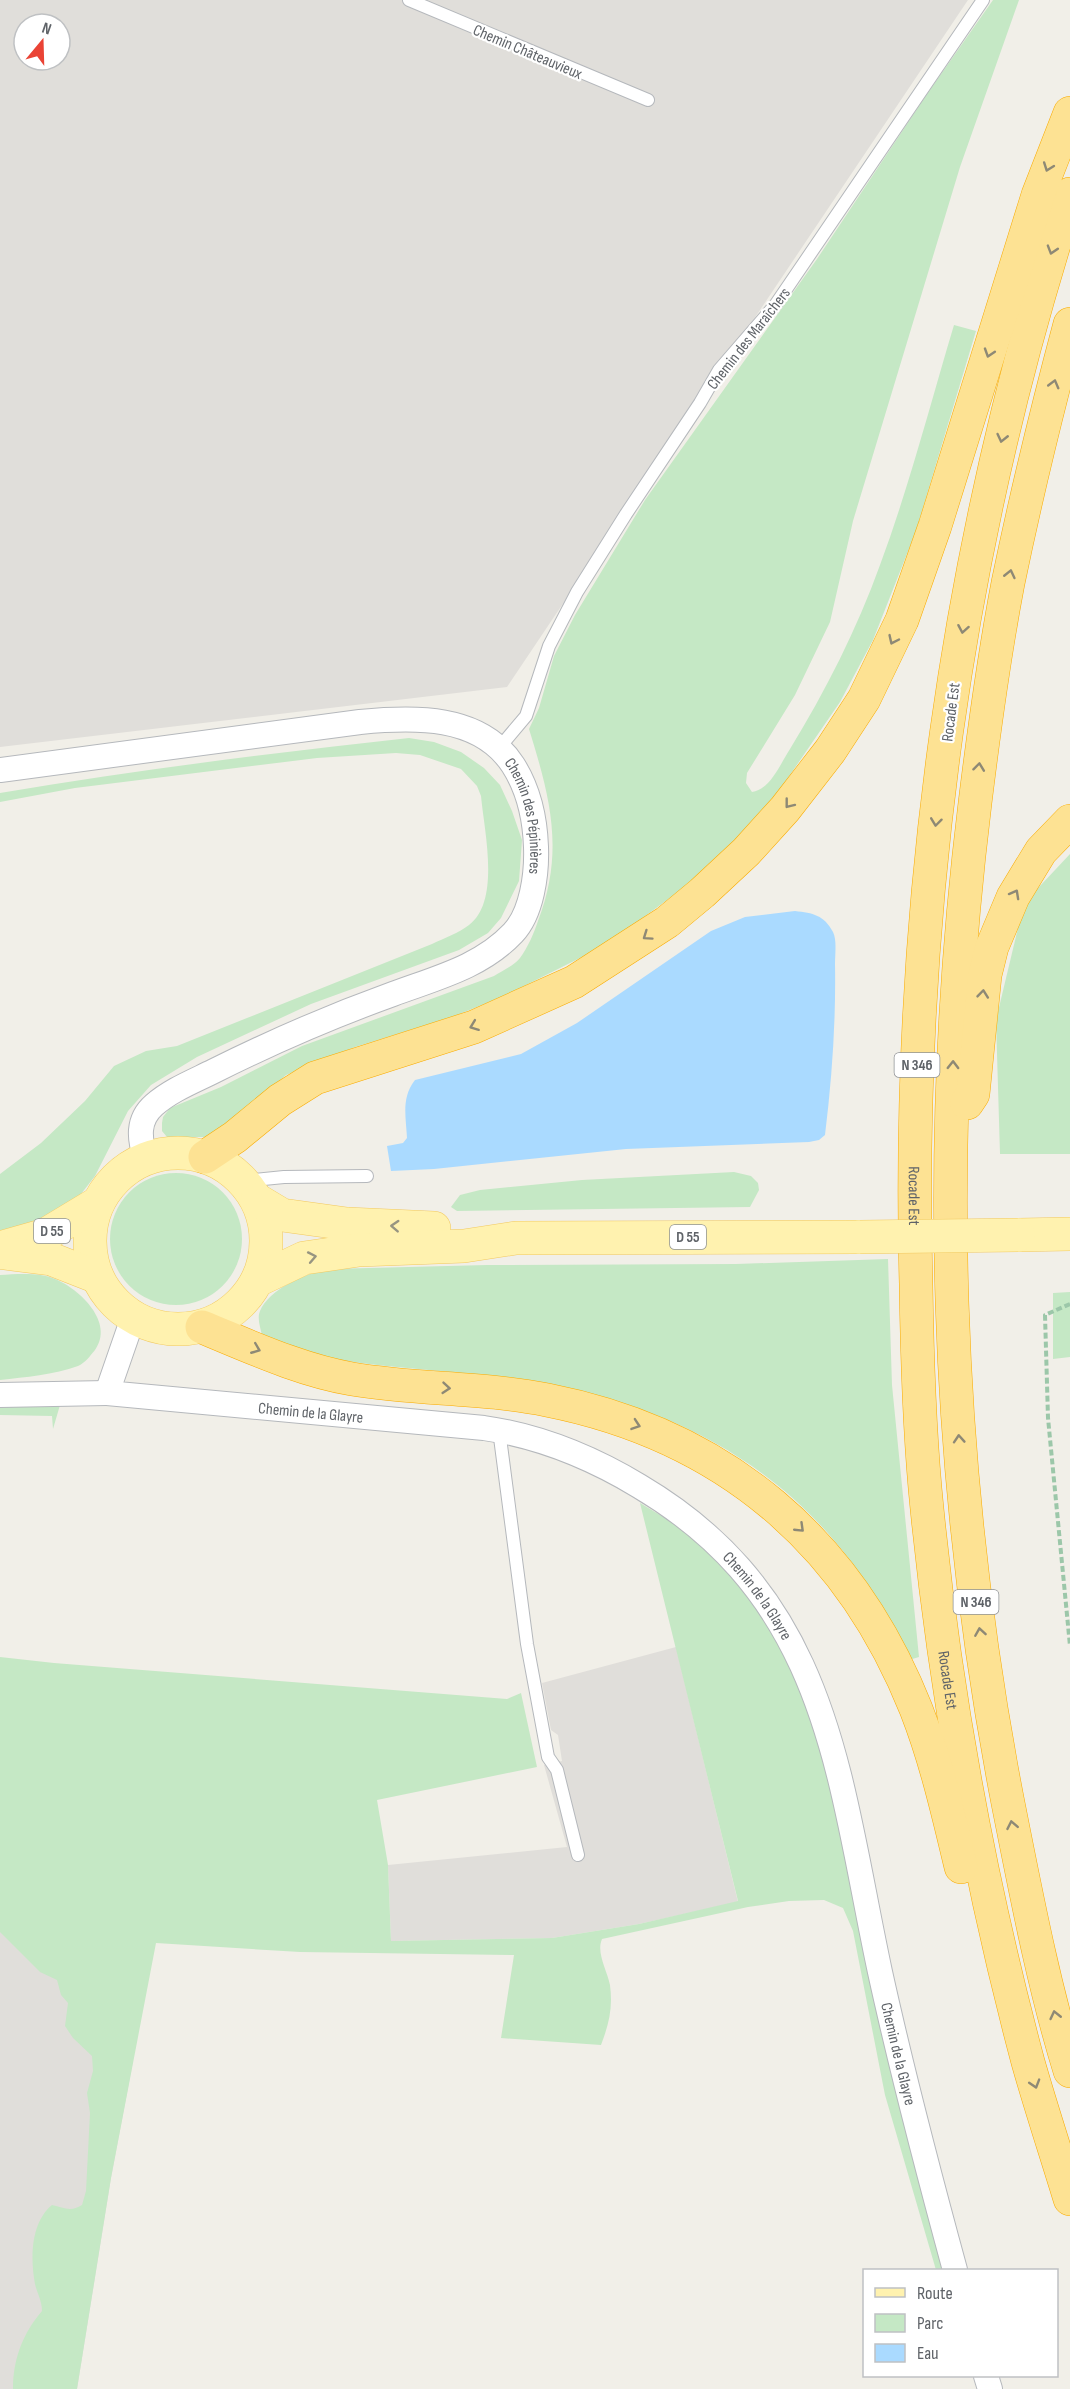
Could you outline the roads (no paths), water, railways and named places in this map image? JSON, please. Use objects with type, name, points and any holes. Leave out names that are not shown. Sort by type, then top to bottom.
[{"type":"highway","points":[[205,1157],[235,1137],[280,1100],[315,1078],[474,1027],[574,982],[667,922],[746,852],[785,809],[830,751],[864,699],[902,620],[935,526],[1038,195],[1070,113]]},
{"type":"highway","name":"Rocade Est","points":[[1070,194],[1013,391],[984,517],[957,662],[929,885],[918,1034],[913,1185],[918,1380],[925,1487],[940,1616],[961,1753],[1000,1946],[1029,2064],[1070,2199]]},
{"type":"highway","name":"N 346","points":[[1070,324],[1046,412],[1008,586],[983,733],[963,896],[951,1124],[951,1285],[956,1386],[962,1483],[976,1607],[997,1747],[1022,1876],[1070,2072]]},
{"type":"highway","points":[[951,1124],[973,1094],[985,975],[992,947],[1013,897],[1041,852],[1070,821]]},
{"type":"highway","points":[[202,1327],[312,1371],[354,1379],[544,1399],[596,1411],[647,1429],[696,1452],[741,1479],[773,1503],[804,1531],[836,1567],[863,1606],[892,1655],[916,1708],[937,1768],[968,1897],[1000,1946]]},
{"type":"main road","points":[[166,1153],[186,1153],[205,1157],[226,1166],[250,1191],[266,1226],[266,1254],[258,1280],[238,1306],[225,1317],[202,1327],[178,1330],[155,1327],[133,1318],[112,1300],[97,1277],[90,1244],[91,1227],[98,1203],[110,1184],[127,1169],[146,1159],[166,1153]]},
{"type":"main road","name":"D 55","points":[[250,1191],[282,1215],[347,1224],[459,1229],[516,1238]]},
{"type":"main road","name":"D 55","points":[[0,1248],[45,1235],[98,1203]]},
{"type":"main road","name":"D 55","points":[[258,1280],[304,1258],[359,1250],[464,1246],[516,1238],[1070,1234]]},
{"type":"main road","name":"D 55","points":[[0,1253],[51,1259],[97,1277]]},
{"type":"street","name":"Chemin des Pépinières","points":[[0,770],[404,718],[434,720],[482,736],[499,748],[522,778],[535,826],[536,881],[515,931],[492,952],[470,966],[330,1017],[178,1089],[154,1105],[140,1130],[140,1142],[146,1159]]},
{"type":"street","points":[[106,1393],[133,1318]]},
{"type":"street","name":"Chemin de la Glayre","points":[[0,1395],[106,1393],[499,1430],[544,1442],[622,1475],[670,1505],[726,1552],[758,1589],[788,1633],[808,1675],[828,1731],[906,2082],[954,2269]]},
{"type":"lane","name":"Chemin Châteauvieux","points":[[409,0],[648,100]]},
{"type":"lane","name":"Chemin des Maraîchers","points":[[499,748],[526,716],[549,646],[577,592],[626,514],[719,370],[776,304],[982,0]]},
{"type":"lane","points":[[250,1191],[284,1177],[367,1176]]},
{"type":"lane","points":[[499,1430],[531,1666],[548,1757],[557,1770],[578,1856]]},
{"type":"water","points":[[795,911],[822,918],[833,932],[836,947],[832,1071],[825,1135],[819,1140],[626,1149],[434,1169],[391,1171],[387,1146],[403,1143],[407,1138],[406,1101],[415,1080],[521,1054],[577,1023],[711,931],[745,917]]}]
